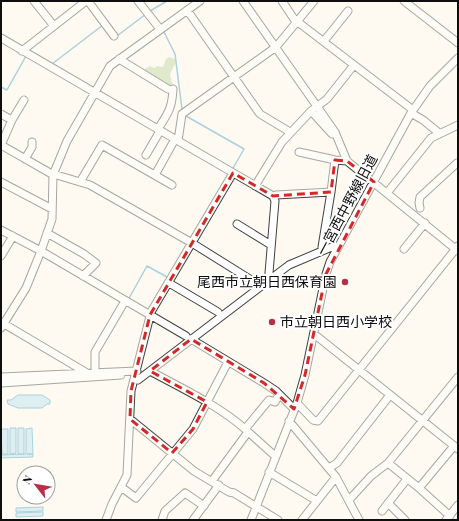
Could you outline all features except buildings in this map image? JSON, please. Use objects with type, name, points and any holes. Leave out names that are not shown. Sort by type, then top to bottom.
[{"type":"street","points":[[34,1],[54,26]]},
{"type":"street","points":[[22,50],[86,1],[114,36]]},
{"type":"street","points":[[138,1],[160,30]]},
{"type":"street","points":[[91,373],[2,324],[26,288],[41,251],[52,219],[53,174],[69,135],[110,66],[200,1]]},
{"type":"street","points":[[1,230],[41,251],[264,383],[313,420],[318,421],[457,249],[347,161],[339,139],[243,1]]},
{"type":"street","points":[[282,1],[294,19],[354,65],[389,96],[412,111],[439,133]]},
{"type":"street","points":[[155,175],[176,140],[182,114],[276,48],[314,1]]},
{"type":"street","points":[[404,1],[458,43]]},
{"type":"street","points":[[187,10],[260,114],[290,132]]},
{"type":"street","points":[[324,41],[348,11]]},
{"type":"street","points":[[1,38],[273,196],[331,192]]},
{"type":"street","name":"一宮西中野線旧道","points":[[251,520],[296,406],[305,375],[328,268],[412,111],[430,86],[458,58]]},
{"type":"street","points":[[119,59],[170,89],[172,102],[170,111],[146,155]]},
{"type":"street","points":[[256,186],[282,147],[290,132],[311,111],[327,99],[354,65]]},
{"type":"street","points":[[24,100],[12,120],[1,145],[53,174],[97,189],[192,243],[256,283]]},
{"type":"street","points":[[311,111],[333,135],[339,139]]},
{"type":"street","points":[[1,114],[8,118]]},
{"type":"street","points":[[387,193],[431,138],[458,125]]},
{"type":"street","points":[[25,159],[32,147],[32,142]]},
{"type":"street","points":[[80,182],[102,145],[172,185]]},
{"type":"street","points":[[300,152],[335,160],[347,161]]},
{"type":"street","points":[[322,247],[335,160]]},
{"type":"street","points":[[420,208],[420,197],[458,163]]},
{"type":"street","points":[[106,520],[127,473],[131,391],[137,375],[150,316],[232,173]]},
{"type":"street","points":[[1,182],[52,209]]},
{"type":"street","points":[[269,273],[275,201],[273,196]]},
{"type":"street","points":[[404,249],[425,223]]},
{"type":"street","points":[[238,224],[271,245]]},
{"type":"street","points":[[47,233],[84,254],[96,264],[83,276]]},
{"type":"street","points":[[1,256],[13,236]]},
{"type":"street","points":[[1,383],[137,375],[150,371],[189,338],[289,265],[334,246]]},
{"type":"street","points":[[169,283],[218,312]]},
{"type":"street","points":[[91,373],[95,352],[125,301]]},
{"type":"street","points":[[314,334],[456,448],[419,488]]},
{"type":"street","points":[[121,487],[136,498],[193,429],[228,362]]},
{"type":"street","points":[[150,371],[207,402],[247,431],[275,456]]},
{"type":"street","points":[[1,377],[91,373],[137,375]]},
{"type":"street","points":[[349,500],[371,476],[388,464],[458,377]]},
{"type":"street","points":[[212,481],[269,400],[275,402],[280,395]]},
{"type":"street","points":[[329,468],[337,463],[390,395]]},
{"type":"street","points":[[130,419],[194,471],[278,520]]},
{"type":"street","points":[[289,421],[336,477],[359,520]]},
{"type":"street","points":[[388,464],[419,488],[448,518],[458,505]]},
{"type":"street","points":[[269,472],[317,501]]},
{"type":"street","points":[[302,520],[336,477]]},
{"type":"street","points":[[382,511],[407,479]]},
{"type":"street","points":[[193,520],[219,485]]},
{"type":"street","points":[[163,519],[165,512],[185,493],[204,506]]},
{"type":"street","points":[[388,503],[405,520]]},
{"type":"highlighted area","points":[[335,160],[347,161],[374,182],[326,274],[305,375],[294,409],[264,383],[191,339],[150,371],[207,402],[193,429],[172,453],[130,419],[131,391],[150,315],[233,173],[273,196],[331,192]]},
{"type":"green space","points":[[169,57],[175,59],[175,64],[170,74],[173,87],[170,91],[149,80],[143,79],[141,74],[143,70],[150,66],[154,68],[157,66],[163,67],[166,59]]},
{"type":"water","points":[[18,395],[42,395],[50,400],[50,404],[47,404],[42,408],[18,408],[8,404],[7,400],[11,400]]},
{"type":"water","points":[[10,428],[16,428],[16,453],[10,454]]},
{"type":"water","points":[[18,428],[24,428],[24,454],[18,454]]},
{"type":"water","points":[[32,428],[33,457],[1,458],[1,455],[26,454],[26,429]]},
{"type":"water","points":[[1,429],[8,429],[8,454],[2,454]]},
{"type":"water","points":[[43,507],[43,511],[16,512],[16,508]]},
{"type":"water","points":[[43,512],[43,516],[16,517],[16,513]]},
{"type":"waterway","points":[[150,11],[167,1]]},
{"type":"waterway","points":[[117,36],[146,14]]},
{"type":"waterway","points":[[52,64],[103,25]]},
{"type":"waterway","points":[[163,30],[175,54],[182,109]]},
{"type":"waterway","points":[[1,87],[7,90],[26,56]]},
{"type":"waterway","points":[[186,116],[244,149],[232,170]]},
{"type":"waterway","points":[[128,300],[147,266],[167,277]]},
{"type":"place","name":"尾西市立朝日西保育園","points":[[345,282]]},
{"type":"place","name":"市立朝日西小学校","points":[[272,322]]}]
